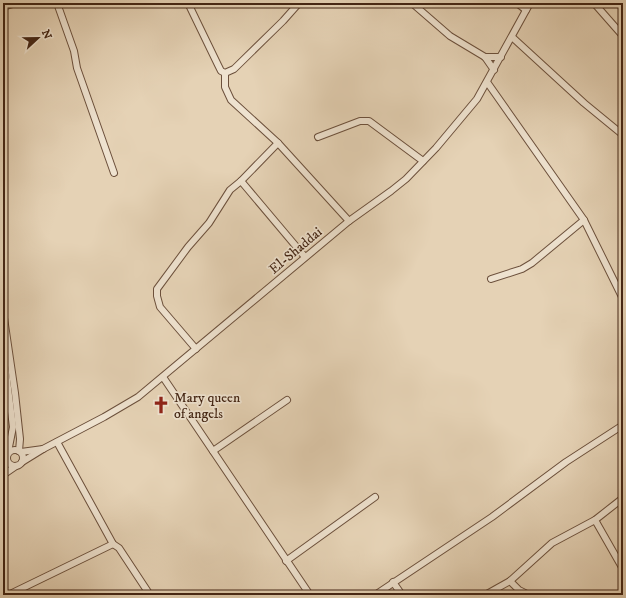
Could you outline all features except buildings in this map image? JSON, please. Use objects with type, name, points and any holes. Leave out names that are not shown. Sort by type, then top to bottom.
[{"type":"street","points":[[3,7],[16,3]]},
{"type":"street","points":[[57,3],[74,51],[77,68],[114,173]]},
{"type":"street","points":[[188,3],[218,65],[222,72],[225,73]]},
{"type":"street","points":[[225,73],[234,69],[283,21],[299,3]]},
{"type":"street","points":[[412,3],[450,36],[484,57],[494,70]]},
{"type":"street","points":[[517,3],[526,10]]},
{"type":"street","name":"El-Shaddai","points":[[3,475],[43,449],[138,397],[349,221],[392,191],[423,161],[467,112],[494,70],[530,3]]},
{"type":"street","points":[[594,3],[623,36]]},
{"type":"street","points":[[512,37],[623,135]]},
{"type":"street","points":[[484,57],[501,57]]},
{"type":"street","points":[[225,73],[225,87],[231,100],[278,143],[349,221]]},
{"type":"street","points":[[487,82],[584,220],[623,299]]},
{"type":"street","points":[[318,137],[360,121],[369,121],[423,161]]},
{"type":"street","points":[[196,349],[160,307],[156,296],[157,289],[188,247],[209,223],[230,190],[241,181],[278,143]]},
{"type":"street","points":[[241,181],[306,257]]},
{"type":"street","points":[[490,279],[522,269],[532,263],[584,220]]},
{"type":"street","points":[[3,311],[5,348],[13,427],[5,461],[9,464],[19,464],[23,457],[20,451],[15,393],[5,348]]},
{"type":"street","points":[[163,377],[310,595]]},
{"type":"street","points":[[213,451],[287,400]]},
{"type":"street","points":[[375,595],[502,510],[566,462],[623,425]]},
{"type":"street","points":[[57,442],[113,544],[119,548],[150,595]]},
{"type":"street","points":[[8,452],[12,450],[20,451],[43,449]]},
{"type":"street","points":[[286,560],[375,498]]},
{"type":"street","points":[[485,595],[510,581],[552,543],[568,533],[595,520],[623,498]]},
{"type":"street","points":[[595,520],[623,569]]},
{"type":"street","points":[[8,595],[113,544]]},
{"type":"street","points":[[510,581],[519,590],[529,595]]},
{"type":"street","points":[[393,582],[402,595]]},
{"type":"place","name":"Mary queen of angels","points":[[161,405]]}]
